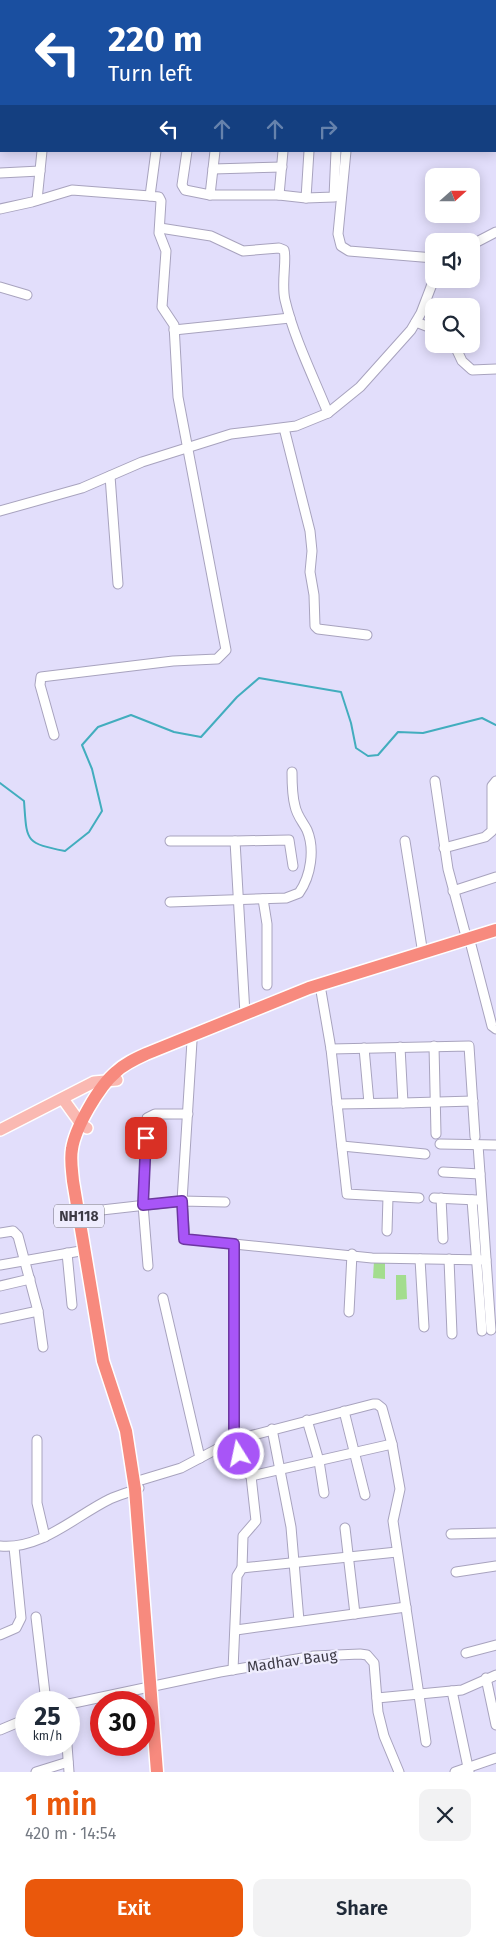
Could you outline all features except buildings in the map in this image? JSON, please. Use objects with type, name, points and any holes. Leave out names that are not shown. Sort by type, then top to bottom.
[{"type":"highway","name":"NH118","points":[[112,1081],[141,1063],[192,1042],[321,992],[469,942],[496,930]]},
{"type":"highway","name":"NH118","points":[[138,1486],[124,1425],[111,1392],[103,1361],[72,1167],[74,1141],[112,1081],[128,1063],[146,1054],[309,988],[423,954],[496,937]]},
{"type":"highway","name":"NH118","points":[[84,1126],[77,1161],[84,1212],[109,1365],[130,1429],[138,1486],[157,1772]]},
{"type":"highway","name":"NH118","points":[[152,1686],[162,1772]]},
{"type":"main road","points":[[0,1130],[94,1082],[112,1081]]},
{"type":"main road","points":[[63,1099],[84,1126]]},
{"type":"street","points":[[37,200],[42,152]]},
{"type":"street","points":[[150,196],[156,152]]},
{"type":"street","points":[[187,152],[182,188],[188,192],[210,195],[279,195],[306,198],[334,198],[336,152]]},
{"type":"street","points":[[210,195],[215,152]]},
{"type":"street","points":[[279,195],[282,152]]},
{"type":"street","points":[[306,198],[309,152]]},
{"type":"street","points":[[346,152],[338,234],[341,246],[349,251],[425,257]]},
{"type":"street","points":[[213,169],[282,167]]},
{"type":"street","points":[[0,173],[40,171]]},
{"type":"street","points":[[0,208],[72,190],[159,197],[161,202],[160,237],[166,251],[162,307],[172,321],[174,330],[176,384],[226,645],[225,654],[217,659],[173,661],[41,677],[40,685],[54,735]]},
{"type":"street","points":[[160,228],[211,236],[244,251],[282,249],[285,256],[283,289],[290,318],[328,413]]},
{"type":"street","points":[[480,240],[496,232]]},
{"type":"street","points":[[0,287],[27,295]]},
{"type":"street","points":[[0,512],[82,488],[142,462],[231,434],[296,426],[328,413],[360,387],[416,322],[430,288]]},
{"type":"street","points":[[174,330],[290,318]]},
{"type":"street","points":[[416,322],[425,326]]},
{"type":"street","points":[[458,353],[462,360],[472,370],[496,369]]},
{"type":"street","points":[[284,428],[310,532],[312,551],[310,572],[314,596],[315,626],[318,629],[367,635]]},
{"type":"street","points":[[110,476],[118,584]]},
{"type":"street","points":[[170,902],[296,896],[302,889],[309,874],[311,858],[310,839],[294,804],[292,772]]},
{"type":"street","points":[[435,781],[444,848],[453,891],[492,1026],[496,1029]]},
{"type":"street","points":[[444,848],[485,837],[492,831],[492,786],[496,781]]},
{"type":"street","points":[[170,841],[235,842],[289,840],[293,866]]},
{"type":"street","points":[[406,841],[423,954]]},
{"type":"street","points":[[235,842],[245,1014]]},
{"type":"street","points":[[453,891],[496,877]]},
{"type":"street","points":[[263,899],[267,924],[267,985]]},
{"type":"street","points":[[321,992],[331,1049],[347,1194],[419,1198]]},
{"type":"street","points":[[192,1042],[182,1201],[184,1239],[352,1254],[372,1258],[481,1260]]},
{"type":"street","points":[[434,1046],[436,1134]]},
{"type":"street","points":[[331,1049],[470,1046],[480,1174],[477,1200],[481,1260],[487,1331],[492,1278],[481,1260]]},
{"type":"street","points":[[400,1047],[403,1103]]},
{"type":"street","points":[[364,1048],[368,1104]]},
{"type":"street","points":[[337,1104],[473,1101]]},
{"type":"street","points":[[148,1266],[143,1205],[147,1118],[155,1114],[188,1114]]},
{"type":"street","points":[[440,1144],[476,1141],[495,1145]]},
{"type":"street","points":[[342,1146],[426,1154]]},
{"type":"street","points":[[443,1172],[480,1174]]},
{"type":"street","points":[[387,1231],[388,1197]]},
{"type":"street","points":[[443,1239],[438,1198],[477,1200]]},
{"type":"street","points":[[84,1212],[182,1201],[225,1202]]},
{"type":"street","points":[[0,1233],[7,1231],[16,1233],[25,1259],[38,1311],[43,1347]]},
{"type":"street","points":[[234,1244],[234,1440],[243,1469],[251,1476],[256,1521],[243,1536],[242,1568],[237,1576],[234,1670]]},
{"type":"street","points":[[0,1265],[25,1259],[86,1250]]},
{"type":"street","points":[[67,1253],[72,1305]]},
{"type":"street","points":[[349,1312],[352,1254]]},
{"type":"street","points":[[420,1258],[424,1327]]},
{"type":"street","points":[[449,1259],[452,1334]]},
{"type":"street","points":[[0,1286],[30,1279]]},
{"type":"street","points":[[163,1298],[200,1458]]},
{"type":"street","points":[[0,1319],[38,1311]]},
{"type":"street","points":[[0,1546],[14,1547],[45,1537],[110,1499],[181,1468],[234,1440],[373,1404],[380,1406],[392,1444],[400,1489],[399,1500],[393,1514],[426,1742]]},
{"type":"street","points":[[344,1411],[365,1496]]},
{"type":"street","points":[[307,1420],[319,1461],[324,1493]]},
{"type":"street","points":[[272,1429],[281,1470],[296,1563],[299,1622]]},
{"type":"street","points":[[37,1440],[36,1503],[45,1537]]},
{"type":"street","points":[[251,1476],[392,1444]]},
{"type":"street","points":[[345,1528],[355,1614]]},
{"type":"street","points":[[451,1534],[496,1533]]},
{"type":"street","points":[[0,1634],[16,1628],[21,1618],[14,1547]]},
{"type":"street","points":[[242,1568],[397,1552]]},
{"type":"street","points":[[456,1572],[496,1566]]},
{"type":"street","points":[[236,1630],[406,1607]]},
{"type":"street","points":[[36,1616],[45,1691]]},
{"type":"street","points":[[466,1653],[496,1645]]},
{"type":"street","name":"Madhav Baug","points":[[80,1702],[234,1670],[314,1656],[368,1655],[374,1662],[376,1698],[384,1736],[398,1772]]},
{"type":"street","points":[[376,1698],[468,1689],[496,1674]]},
{"type":"street","points":[[486,1678],[496,1725]]},
{"type":"street","points":[[452,1691],[468,1769]]},
{"type":"street","points":[[0,1730],[15,1724]]},
{"type":"street","points":[[67,1756],[68,1772]]},
{"type":"street","points":[[455,1772],[496,1758]]},
{"type":"street","points":[[36,1772],[68,1762]]},
{"type":"green space","points":[[374,1261],[385,1261],[385,1279],[373,1278]]},
{"type":"green space","points":[[396,1275],[406,1275],[407,1299],[396,1300]]},
{"type":"waterway","points":[[0,783],[24,801],[27,832],[30,838],[42,845],[65,851],[89,832],[102,811],[92,769],[82,745],[98,727],[131,715],[174,732],[201,737],[237,697],[259,678],[341,692],[351,723],[356,748],[368,756],[378,755],[398,732],[423,733],[482,718],[496,725]]},
{"type":"route","points":[[146,1138],[143,1205],[182,1201],[184,1239],[234,1244],[234,1440],[239,1454]]}]
